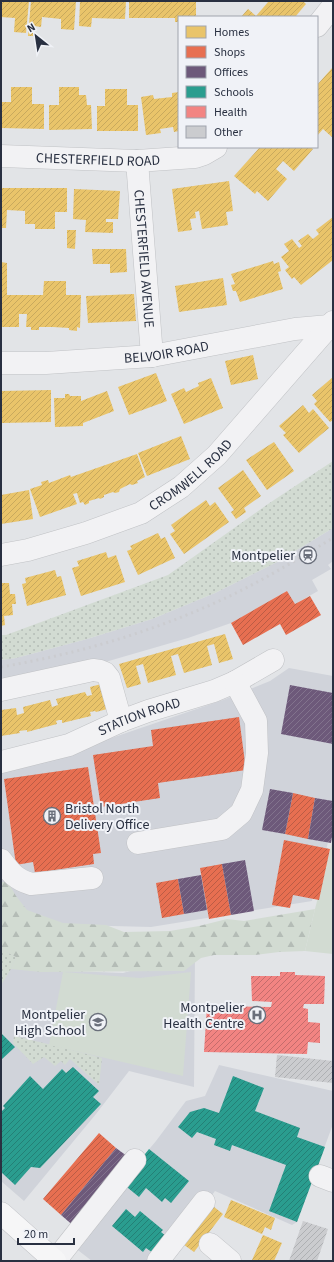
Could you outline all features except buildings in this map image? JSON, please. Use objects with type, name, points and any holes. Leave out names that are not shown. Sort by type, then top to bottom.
[{"type":"main road","points":[[1,1213],[55,1261]]},
{"type":"street","points":[[318,25],[333,6]]},
{"type":"street","name":"CHESTERFIELD ROAD","points":[[1,156],[136,161],[195,157],[214,148]]},
{"type":"street","name":"CHESTERFIELD AVENUE","points":[[136,161],[152,356]]},
{"type":"street","name":"BELVOIR ROAD","points":[[1,363],[46,363],[152,356],[295,329],[331,324]]},
{"type":"street","name":"CROMWELL ROAD","points":[[1,554],[28,550],[86,533],[141,513],[181,487],[217,454],[331,324]]},
{"type":"street","name":"STATION ROAD","points":[[1,762],[69,745],[121,721],[148,711],[214,691],[235,682],[273,660]]},
{"type":"street","points":[[1,690],[43,682],[87,671],[100,671],[105,673],[109,678],[121,721]]},
{"type":"street","points":[[138,843],[222,829],[242,813],[252,790],[257,753],[256,721],[235,682]]},
{"type":"street","points":[[1,860],[13,876],[31,884],[92,878]]},
{"type":"street","points":[[55,1261],[135,1160]]},
{"type":"street","points":[[158,1261],[204,1202]]},
{"type":"street","points":[[210,1244],[230,1261]]},
{"type":"shaded area","points":[[333,528],[333,561],[328,565],[331,569],[312,580],[318,591],[295,604],[287,591],[231,623],[188,638],[88,667],[1,685],[1,660],[16,658],[87,639],[152,619],[215,593],[277,562]]},
{"type":"shaded area","points":[[289,668],[333,676],[333,824],[312,901],[151,927],[35,924],[44,970],[123,973],[195,953],[194,1087],[129,1071],[96,1114],[24,1201],[1,1181],[1,769],[88,746],[223,700],[270,681]]},
{"type":"shaded area","points":[[219,1065],[333,1091],[333,1124],[297,1222],[292,1225],[215,1191],[162,1261],[92,1261],[70,1244],[156,1141],[186,1101],[205,1096]]},
{"type":"green space","points":[[333,461],[333,528],[277,562],[215,593],[152,619],[87,639],[16,658],[1,660],[1,635],[6,635],[168,575],[268,504]]},
{"type":"green space","points":[[333,839],[333,954],[305,951],[315,909]]},
{"type":"green space","points":[[1,882],[8,882],[16,896],[27,910],[63,923],[106,925],[124,932],[170,931],[227,919],[244,921],[315,909],[305,951],[255,955],[214,955],[201,958],[184,971],[41,972],[11,969],[16,957],[1,949]]},
{"type":"green space","points":[[1,949],[16,957],[11,969],[1,985]]},
{"type":"green space","points":[[63,972],[140,978],[191,972],[183,1076],[49,1045]]},
{"type":"green space","points":[[14,1036],[102,1058],[99,1085],[70,1059],[65,1065],[61,1061],[55,1066],[44,1057],[33,1064],[13,1043]]},
{"type":"railway","points":[[1,667],[84,649],[139,633],[166,623],[248,587],[333,538]]},
{"type":"place","name":"Montpelier","points":[[308,555]]},
{"type":"place","name":"Bristol North Delivery Office","points":[[52,816]]},
{"type":"place","name":"Montpelier Health Centre","points":[[257,1015]]},
{"type":"place","name":"Montpelier High School","points":[[98,1022]]}]
